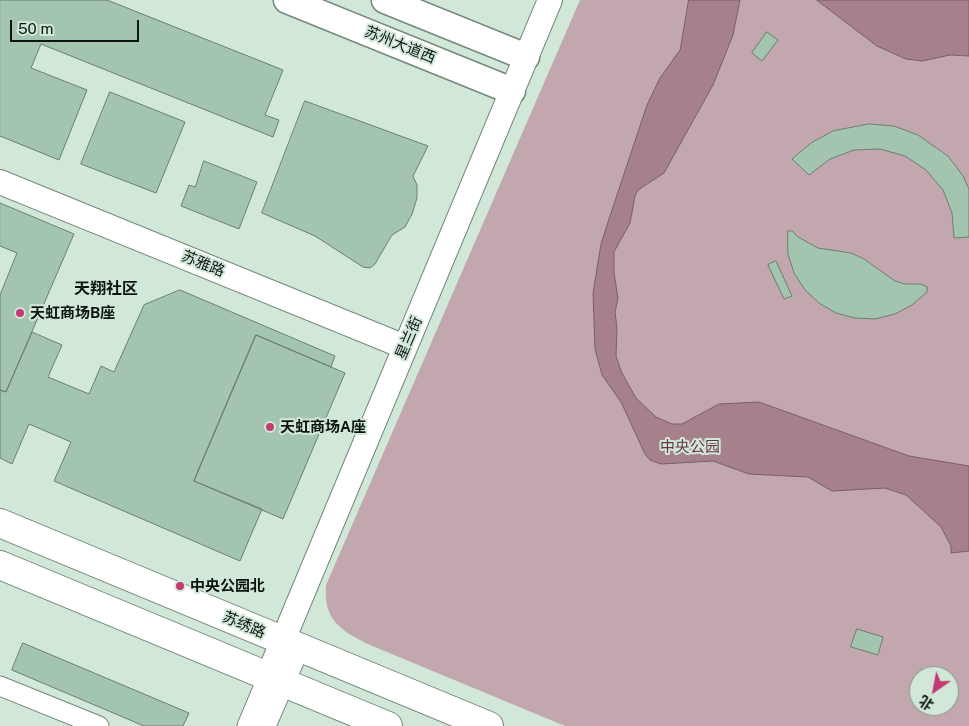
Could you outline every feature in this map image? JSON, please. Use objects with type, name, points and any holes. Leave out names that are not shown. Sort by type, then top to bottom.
[{"type":"main road","name":"苏州大道西","points":[[287,0],[512,91]]},
{"type":"main road","points":[[385,0],[526,57]]},
{"type":"main road","name":"苏绣路","points":[[0,523],[489,726]]},
{"type":"main road","points":[[0,565],[388,726]]},
{"type":"street","name":"星兰街","points":[[276,680],[405,347],[550,0]]},
{"type":"street","name":"苏雅路","points":[[0,182],[405,347]]},
{"type":"street","points":[[248,726],[276,680]]},
{"type":"street","points":[[266,726],[276,680]]},
{"type":"street","points":[[0,686],[99,726]]},
{"type":"green space","name":"中央公园","points":[[580,0],[969,0],[969,726],[565,726],[350,635],[331,616],[326,597],[326,585]]},
{"type":"shaded area","points":[[689,0],[740,0],[733,35],[713,85],[664,173],[638,190],[635,196],[630,223],[614,252],[614,273],[618,298],[615,312],[617,328],[616,356],[622,373],[636,398],[656,417],[672,424],[682,424],[719,404],[759,402],[909,456],[969,466],[969,551],[951,553],[951,546],[941,527],[906,495],[885,488],[832,491],[808,477],[749,474],[713,461],[661,464],[650,460],[645,454],[621,402],[602,375],[595,349],[593,293],[601,244],[647,105],[660,78],[680,50]]},
{"type":"shaded area","points":[[817,0],[969,0],[969,56],[950,55],[922,61],[906,59],[877,46]]},
{"type":"building","points":[[0,0],[107,0],[283,70],[265,115],[279,120],[273,137],[41,44],[31,68],[87,90],[59,160],[0,136]]},
{"type":"building","points":[[767,32],[778,40],[762,61],[752,53]]},
{"type":"building","points":[[110,92],[185,122],[156,193],[81,164]]},
{"type":"building","points":[[305,101],[428,146],[413,176],[417,185],[417,198],[412,214],[405,227],[392,235],[375,264],[370,268],[363,267],[315,236],[262,213]]},
{"type":"building","points":[[869,124],[894,126],[918,135],[948,156],[963,176],[969,189],[969,237],[954,238],[952,213],[943,190],[926,170],[905,156],[880,149],[854,150],[830,159],[809,175],[792,159],[811,143],[833,131]]},
{"type":"building","points":[[204,161],[257,182],[239,229],[181,206],[189,185],[195,187]]},
{"type":"building","name":"天虹商场B座","points":[[0,203],[74,234],[6,392],[0,390],[0,295],[17,253],[0,246]]},
{"type":"building","points":[[788,231],[792,231],[798,237],[818,248],[851,253],[864,259],[895,281],[905,284],[921,284],[927,287],[927,292],[912,305],[895,314],[875,319],[855,318],[836,313],[819,303],[805,290],[794,273],[788,254]]},
{"type":"building","points":[[776,261],[792,296],[784,299],[768,265]]},
{"type":"building","points":[[180,290],[335,356],[331,367],[256,335],[194,481],[262,509],[240,561],[54,481],[71,442],[29,424],[12,464],[0,458],[0,390],[6,392],[32,332],[62,345],[48,377],[89,394],[101,366],[114,372],[144,305]]},
{"type":"building","name":"天虹商场A座","points":[[256,335],[345,373],[283,519],[194,481]]},
{"type":"building","points":[[857,629],[883,637],[878,655],[851,647]]},
{"type":"building","points":[[23,643],[189,713],[183,726],[144,726],[12,670]]},
{"type":"place","name":"天虹商场B座","points":[[20,313]]},
{"type":"place","name":"天虹商场A座","points":[[270,427]]},
{"type":"place","name":"中央公园北","points":[[180,586]]},
{"type":"district","name":"天翔社区","points":[[106,289]]}]
